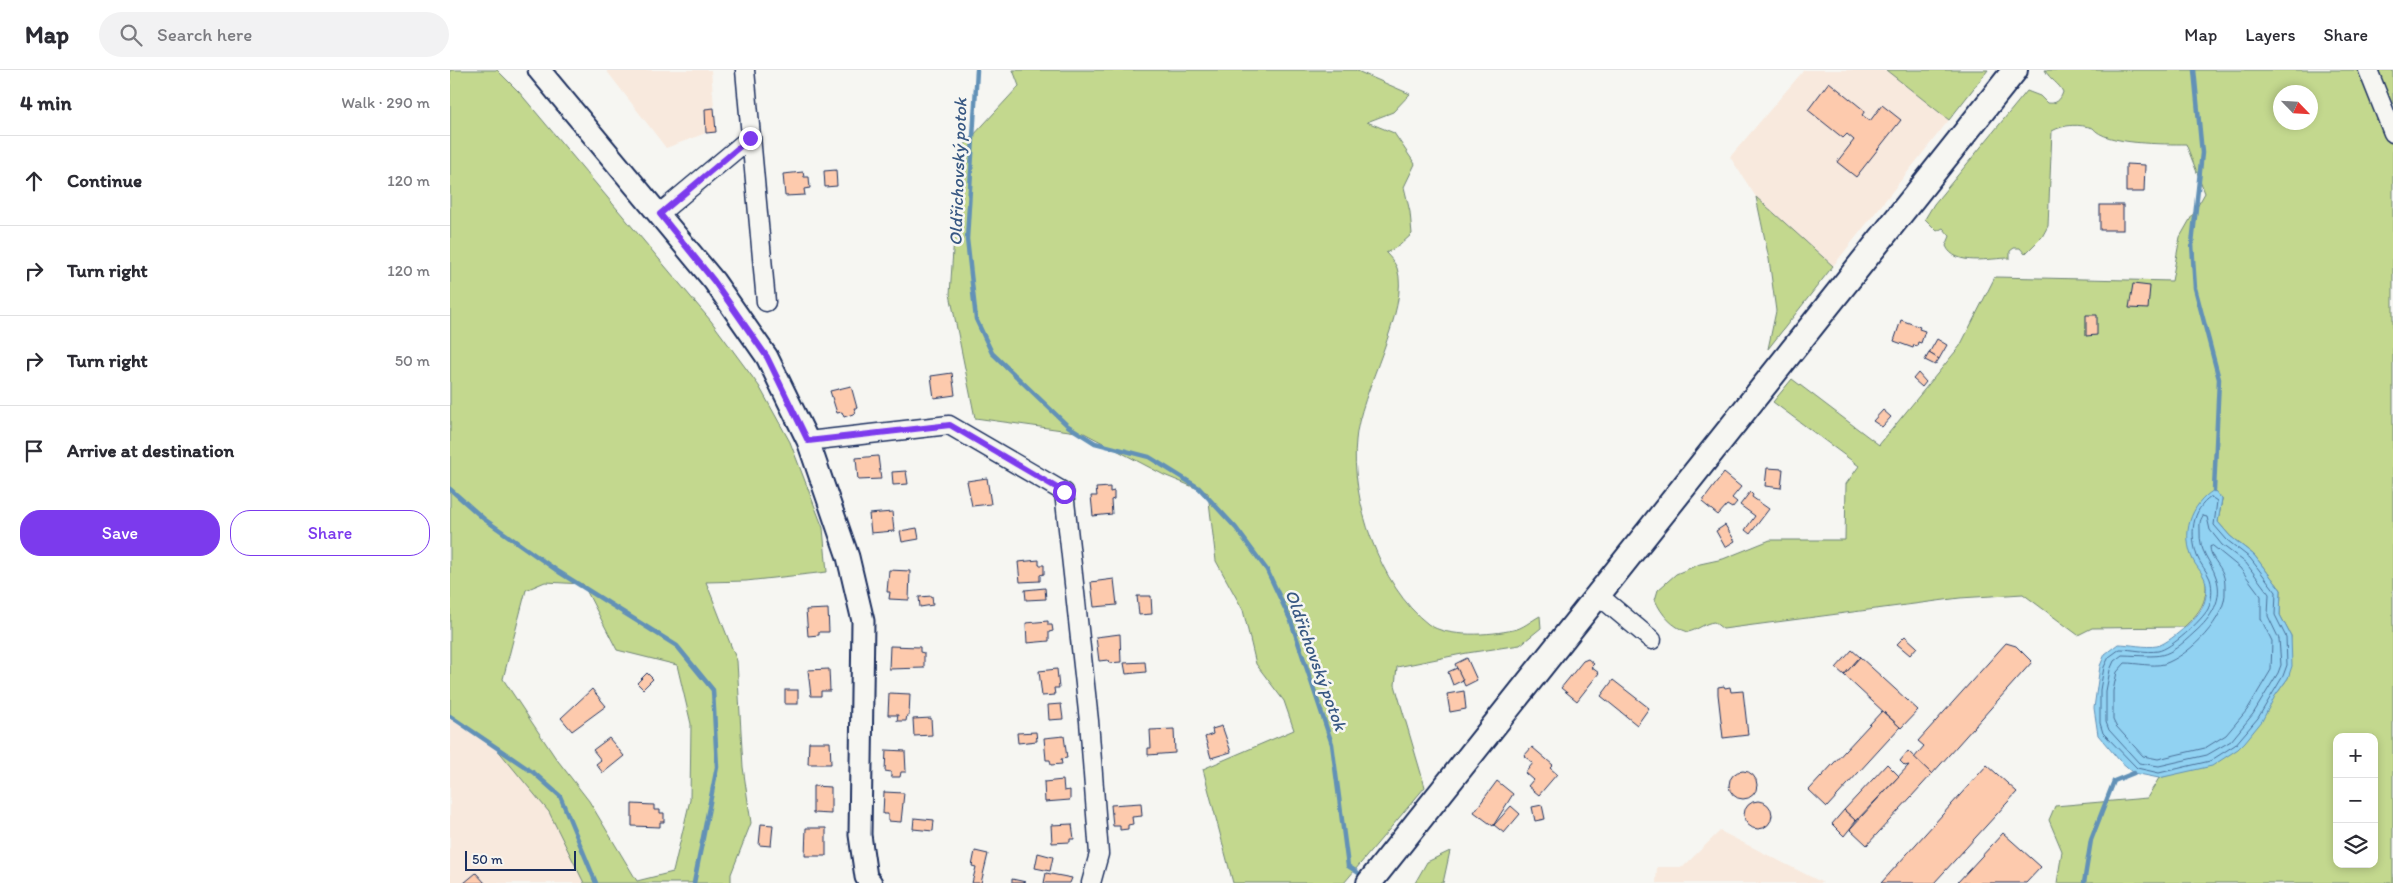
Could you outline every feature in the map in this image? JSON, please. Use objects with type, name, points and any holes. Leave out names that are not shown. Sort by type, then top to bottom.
[{"type":"main road","points":[[1369,883],[2015,70]]},
{"type":"street","points":[[539,70],[714,281],[767,357],[808,441],[848,557],[863,621],[860,835],[865,881]]},
{"type":"street","points":[[744,70],[766,302]]},
{"type":"street","points":[[2368,70],[2393,133]]},
{"type":"street","points":[[660,214],[750,138]]},
{"type":"street","points":[[808,441],[950,425],[1064,492],[1089,720],[1099,854],[1091,883]]},
{"type":"street","points":[[1598,595],[1652,640]]},
{"type":"shaded area","points":[[606,70],[711,70],[716,132],[706,133],[666,148]]},
{"type":"shaded area","points":[[1804,70],[1886,70],[1949,120],[1833,266],[1756,197],[1730,157]]},
{"type":"shaded area","points":[[450,718],[492,743],[549,812],[584,883],[450,883]]},
{"type":"shaded area","points":[[1720,831],[1823,883],[1656,883],[1657,867],[1683,867]]},
{"type":"green space","points":[[450,70],[497,70],[519,92],[711,321],[759,386],[790,442],[823,528],[827,572],[746,581],[706,582],[737,661],[743,767],[751,823],[731,874],[731,883],[584,883],[549,812],[492,743],[450,718]],"holes":[[[545,582],[583,584],[617,650],[677,665],[691,724],[690,800],[673,872],[637,881],[589,801],[555,757],[503,679],[526,590]]]},
{"type":"green space","points":[[1013,70],[1355,70],[1410,94],[1393,112],[1367,122],[1394,133],[1415,164],[1404,187],[1410,212],[1412,234],[1400,245],[1386,253],[1397,268],[1399,285],[1397,305],[1359,421],[1356,440],[1355,463],[1363,514],[1383,565],[1396,588],[1411,608],[1428,624],[1446,632],[1481,634],[1516,629],[1540,616],[1541,628],[1520,645],[1397,667],[1395,685],[1425,787],[1344,883],[1233,883],[1203,769],[1294,730],[1284,701],[1256,664],[1243,610],[1216,561],[1208,493],[1164,475],[1084,433],[975,418],[950,294],[960,150],[1019,86]]},
{"type":"green space","points":[[1886,70],[1988,70],[1949,120]]},
{"type":"green space","points":[[2045,70],[2393,70],[2393,883],[2057,883],[2062,851],[2049,820],[2055,806],[2147,798],[2159,778],[2183,771],[2275,696],[2288,678],[2291,636],[2280,615],[2281,590],[2254,555],[2230,536],[2218,522],[2222,499],[2206,581],[2204,601],[2198,612],[2184,627],[2092,628],[2078,635],[2023,594],[1960,598],[1723,629],[1714,622],[1688,632],[1668,620],[1655,600],[1658,590],[1676,574],[1700,564],[1723,559],[1770,540],[1845,540],[1846,484],[1859,466],[1773,402],[1792,379],[1879,445],[1960,346],[1995,277],[2172,281],[2180,237],[2205,193],[2186,144],[2122,141],[2100,134],[2093,128],[2083,126],[2072,125],[2052,131],[2048,226],[2042,237],[2025,254],[2020,248],[2014,248],[2010,251],[2010,258],[1974,260],[1957,257],[1946,246],[1950,236],[1943,228],[1937,231],[1925,219],[1934,204],[2027,91],[2040,96],[2047,103],[2053,103],[2059,100],[2063,92]]},
{"type":"green space","points":[[1756,197],[1833,266],[1768,349],[1776,311],[1769,259]]},
{"type":"green space","points":[[1450,851],[1443,883],[1415,883],[1427,862]]},
{"type":"water","points":[[2214,490],[2222,499],[2218,522],[2230,536],[2254,555],[2281,590],[2280,615],[2291,636],[2292,666],[2288,678],[2275,696],[2262,721],[2238,749],[2212,766],[2159,778],[2134,773],[2119,760],[2098,735],[2094,708],[2100,666],[2105,654],[2118,644],[2148,647],[2162,644],[2183,629],[2200,611],[2206,598],[2206,584],[2189,550],[2188,530],[2190,521],[2199,504]]},
{"type":"building","points":[[1829,82],[1865,111],[1862,115],[1870,121],[1882,105],[1901,120],[1856,177],[1837,162],[1854,140],[1847,134],[1843,138],[1808,110]]},
{"type":"building","points":[[714,108],[716,132],[706,133],[705,109]]},
{"type":"building","points":[[2126,164],[2145,165],[2144,192],[2126,192]]},
{"type":"building","points":[[836,170],[837,186],[825,187],[824,171]]},
{"type":"building","points":[[803,172],[804,177],[809,177],[810,188],[804,189],[805,195],[785,196],[783,174]]},
{"type":"building","points":[[2100,205],[2123,205],[2123,230],[2100,230]]},
{"type":"building","points":[[2133,284],[2150,286],[2148,309],[2129,308]]},
{"type":"building","points":[[2086,315],[2097,315],[2097,335],[2086,336]]},
{"type":"building","points":[[1901,320],[1920,327],[1919,329],[1925,331],[1921,343],[1918,342],[1917,346],[1914,345],[1913,348],[1894,341]]},
{"type":"building","points":[[1937,339],[1947,345],[1939,359],[1929,353]]},
{"type":"building","points":[[1929,353],[1939,359],[1935,365],[1925,360]]},
{"type":"building","points":[[952,373],[955,395],[934,398],[931,376]]},
{"type":"building","points":[[1918,373],[1926,382],[1922,387],[1913,379]]},
{"type":"building","points":[[851,386],[857,408],[854,408],[856,413],[844,417],[842,412],[837,413],[830,391]]},
{"type":"building","points":[[1883,410],[1891,417],[1882,427],[1873,421]]},
{"type":"building","points":[[878,456],[881,479],[858,480],[856,458]]},
{"type":"building","points":[[1767,468],[1783,469],[1781,488],[1765,486]]},
{"type":"building","points":[[906,471],[908,484],[893,485],[892,472]]},
{"type":"building","points":[[1724,473],[1741,487],[1732,498],[1737,502],[1732,508],[1727,505],[1718,515],[1702,502]]},
{"type":"building","points":[[987,478],[991,504],[972,506],[967,481]]},
{"type":"building","points":[[1110,487],[1110,492],[1114,491],[1114,499],[1111,500],[1112,514],[1093,516],[1091,496],[1097,496],[1096,488]]},
{"type":"building","points":[[1750,492],[1753,495],[1752,497],[1769,509],[1750,534],[1745,530],[1755,516],[1740,505]]},
{"type":"building","points":[[892,512],[894,531],[871,533],[869,514]]},
{"type":"building","points":[[1725,525],[1735,541],[1725,547],[1716,531]]},
{"type":"building","points":[[917,528],[919,539],[902,542],[900,531]]},
{"type":"building","points":[[1039,560],[1039,565],[1044,565],[1044,574],[1040,575],[1040,581],[1020,582],[1018,562]]},
{"type":"building","points":[[889,570],[910,571],[909,600],[889,599],[890,592],[887,592]]},
{"type":"building","points":[[1114,579],[1117,605],[1094,607],[1091,582]]},
{"type":"building","points":[[1045,588],[1046,599],[1026,600],[1025,590]]},
{"type":"building","points":[[932,596],[933,605],[920,607],[919,597]]},
{"type":"building","points":[[1137,596],[1151,596],[1152,614],[1139,615]]},
{"type":"building","points":[[828,609],[829,632],[819,632],[819,635],[808,636],[806,610]]},
{"type":"building","points":[[1048,621],[1048,625],[1052,625],[1053,631],[1049,632],[1049,641],[1027,643],[1026,623]]},
{"type":"building","points":[[1120,634],[1121,662],[1109,663],[1108,660],[1099,661],[1096,637]]},
{"type":"building","points":[[1905,636],[1917,647],[1910,655],[1897,644]]},
{"type":"building","points":[[2006,643],[2016,646],[2032,662],[1932,774],[1914,758],[1924,746],[1918,741]]},
{"type":"building","points":[[890,646],[920,647],[920,652],[924,653],[924,668],[889,669]]},
{"type":"building","points":[[1852,650],[1860,657],[1844,675],[1836,668]]},
{"type":"building","points":[[1860,657],[1918,710],[1901,728],[1844,675]]},
{"type":"building","points":[[1467,658],[1477,680],[1465,686],[1455,664]]},
{"type":"building","points":[[1588,659],[1594,664],[1591,667],[1599,673],[1577,701],[1561,688],[1583,661]]},
{"type":"building","points":[[1145,662],[1146,672],[1126,674],[1124,663]]},
{"type":"building","points":[[1457,668],[1463,680],[1453,685],[1448,672]]},
{"type":"building","points":[[829,669],[830,691],[821,691],[821,696],[811,696],[808,670]]},
{"type":"building","points":[[1057,669],[1059,688],[1054,688],[1055,695],[1042,696],[1039,671]]},
{"type":"building","points":[[647,673],[653,679],[643,689],[637,683]]},
{"type":"building","points":[[1613,680],[1649,708],[1637,725],[1601,696]]},
{"type":"building","points":[[1724,686],[1725,688],[1730,687],[1731,692],[1743,691],[1748,735],[1723,738],[1718,687]]},
{"type":"building","points":[[592,689],[606,706],[572,731],[561,718]]},
{"type":"building","points":[[785,690],[798,690],[798,704],[785,704]]},
{"type":"building","points":[[1464,691],[1466,709],[1450,712],[1447,694]]},
{"type":"building","points":[[889,693],[910,694],[909,716],[907,715],[906,721],[897,721],[898,715],[888,715]]},
{"type":"building","points":[[1061,704],[1063,719],[1049,720],[1048,705]]},
{"type":"building","points":[[1882,711],[1900,727],[1827,807],[1809,790]]},
{"type":"building","points":[[931,718],[932,735],[914,736],[913,719]]},
{"type":"building","points":[[1222,726],[1231,752],[1211,758],[1205,737],[1213,734],[1212,729]]},
{"type":"building","points":[[1174,729],[1175,753],[1148,755],[1148,748],[1151,748],[1150,730]]},
{"type":"building","points":[[1036,732],[1037,741],[1018,743],[1017,733]]},
{"type":"building","points":[[1064,736],[1067,758],[1061,759],[1062,764],[1051,765],[1050,760],[1046,760],[1044,738]]},
{"type":"building","points":[[609,738],[624,756],[603,773],[596,764],[601,760],[593,750]]},
{"type":"building","points":[[809,742],[830,742],[831,764],[808,764]]},
{"type":"building","points":[[1532,747],[1553,765],[1550,768],[1557,774],[1539,795],[1528,786],[1533,780],[1525,773],[1533,763],[1524,756]]},
{"type":"building","points":[[886,750],[905,751],[906,772],[901,772],[900,777],[891,777],[891,772],[885,771]]},
{"type":"building","points":[[1908,751],[1932,774],[1867,845],[1850,829],[1909,765],[1905,766],[1900,761]]},
{"type":"building","points":[[1887,764],[1899,776],[1856,821],[1844,810]]},
{"type":"building","points":[[1987,765],[2017,792],[1934,883],[1881,883]]},
{"type":"building","points":[[1743,771],[1753,775],[1757,785],[1753,795],[1743,799],[1733,795],[1729,785],[1733,775]]},
{"type":"building","points":[[1063,780],[1064,791],[1070,790],[1070,800],[1045,802],[1044,782]]},
{"type":"building","points":[[1497,781],[1513,794],[1493,826],[1474,812]]},
{"type":"building","points":[[813,786],[831,787],[831,814],[813,813]]},
{"type":"building","points":[[884,792],[904,793],[901,822],[888,821],[888,814],[883,814]]},
{"type":"building","points":[[1758,801],[1768,805],[1772,815],[1768,825],[1758,829],[1748,825],[1744,815],[1748,805]]},
{"type":"building","points":[[1141,803],[1142,816],[1132,817],[1133,824],[1128,825],[1128,829],[1120,830],[1120,826],[1113,826],[1111,805]]},
{"type":"building","points":[[632,804],[654,805],[654,810],[660,810],[660,813],[664,813],[664,822],[660,822],[660,827],[632,826]]},
{"type":"building","points":[[1542,805],[1545,819],[1535,821],[1532,807]]},
{"type":"building","points":[[1511,806],[1520,814],[1504,833],[1494,825]]},
{"type":"building","points":[[1844,810],[1856,821],[1844,836],[1832,824]]},
{"type":"building","points":[[914,818],[934,820],[933,831],[913,829]]},
{"type":"building","points":[[761,824],[773,825],[771,846],[759,845]]},
{"type":"building","points":[[1072,824],[1074,839],[1070,839],[1070,842],[1052,843],[1051,825]]},
{"type":"building","points":[[806,828],[826,828],[826,856],[805,856]]},
{"type":"building","points":[[2003,833],[2041,867],[2026,883],[1957,883]]},
{"type":"building","points":[[975,851],[988,854],[981,883],[972,883],[976,867],[972,866]]},
{"type":"building","points":[[1038,853],[1053,857],[1050,871],[1035,868]]},
{"type":"building","points":[[476,873],[485,883],[464,883]]},
{"type":"building","points":[[1046,873],[1072,878],[1070,883],[1044,883]]},
{"type":"building","points":[[1012,879],[1026,882],[1012,883]]},
{"type":"waterway","name":"Oldřichovský potok","points":[[977,70],[967,239],[976,319],[992,353],[1068,426],[1095,443],[1149,457],[1199,488],[1236,528],[1267,570],[1291,621],[1332,744],[1348,866],[1366,878]]},
{"type":"waterway","points":[[2194,70],[2202,153],[2192,244],[2195,288],[2219,379],[2214,490]]},
{"type":"waterway","points":[[450,489],[484,519],[559,572],[677,646],[713,690],[717,767],[694,883]]},
{"type":"waterway","points":[[450,716],[534,773],[560,796],[596,883]]},
{"type":"waterway","points":[[2084,883],[2091,840],[2114,781],[2134,773]]},
{"type":"route","points":[[750,138],[660,214],[714,281],[767,357],[808,441],[950,425],[1064,492]]}]
